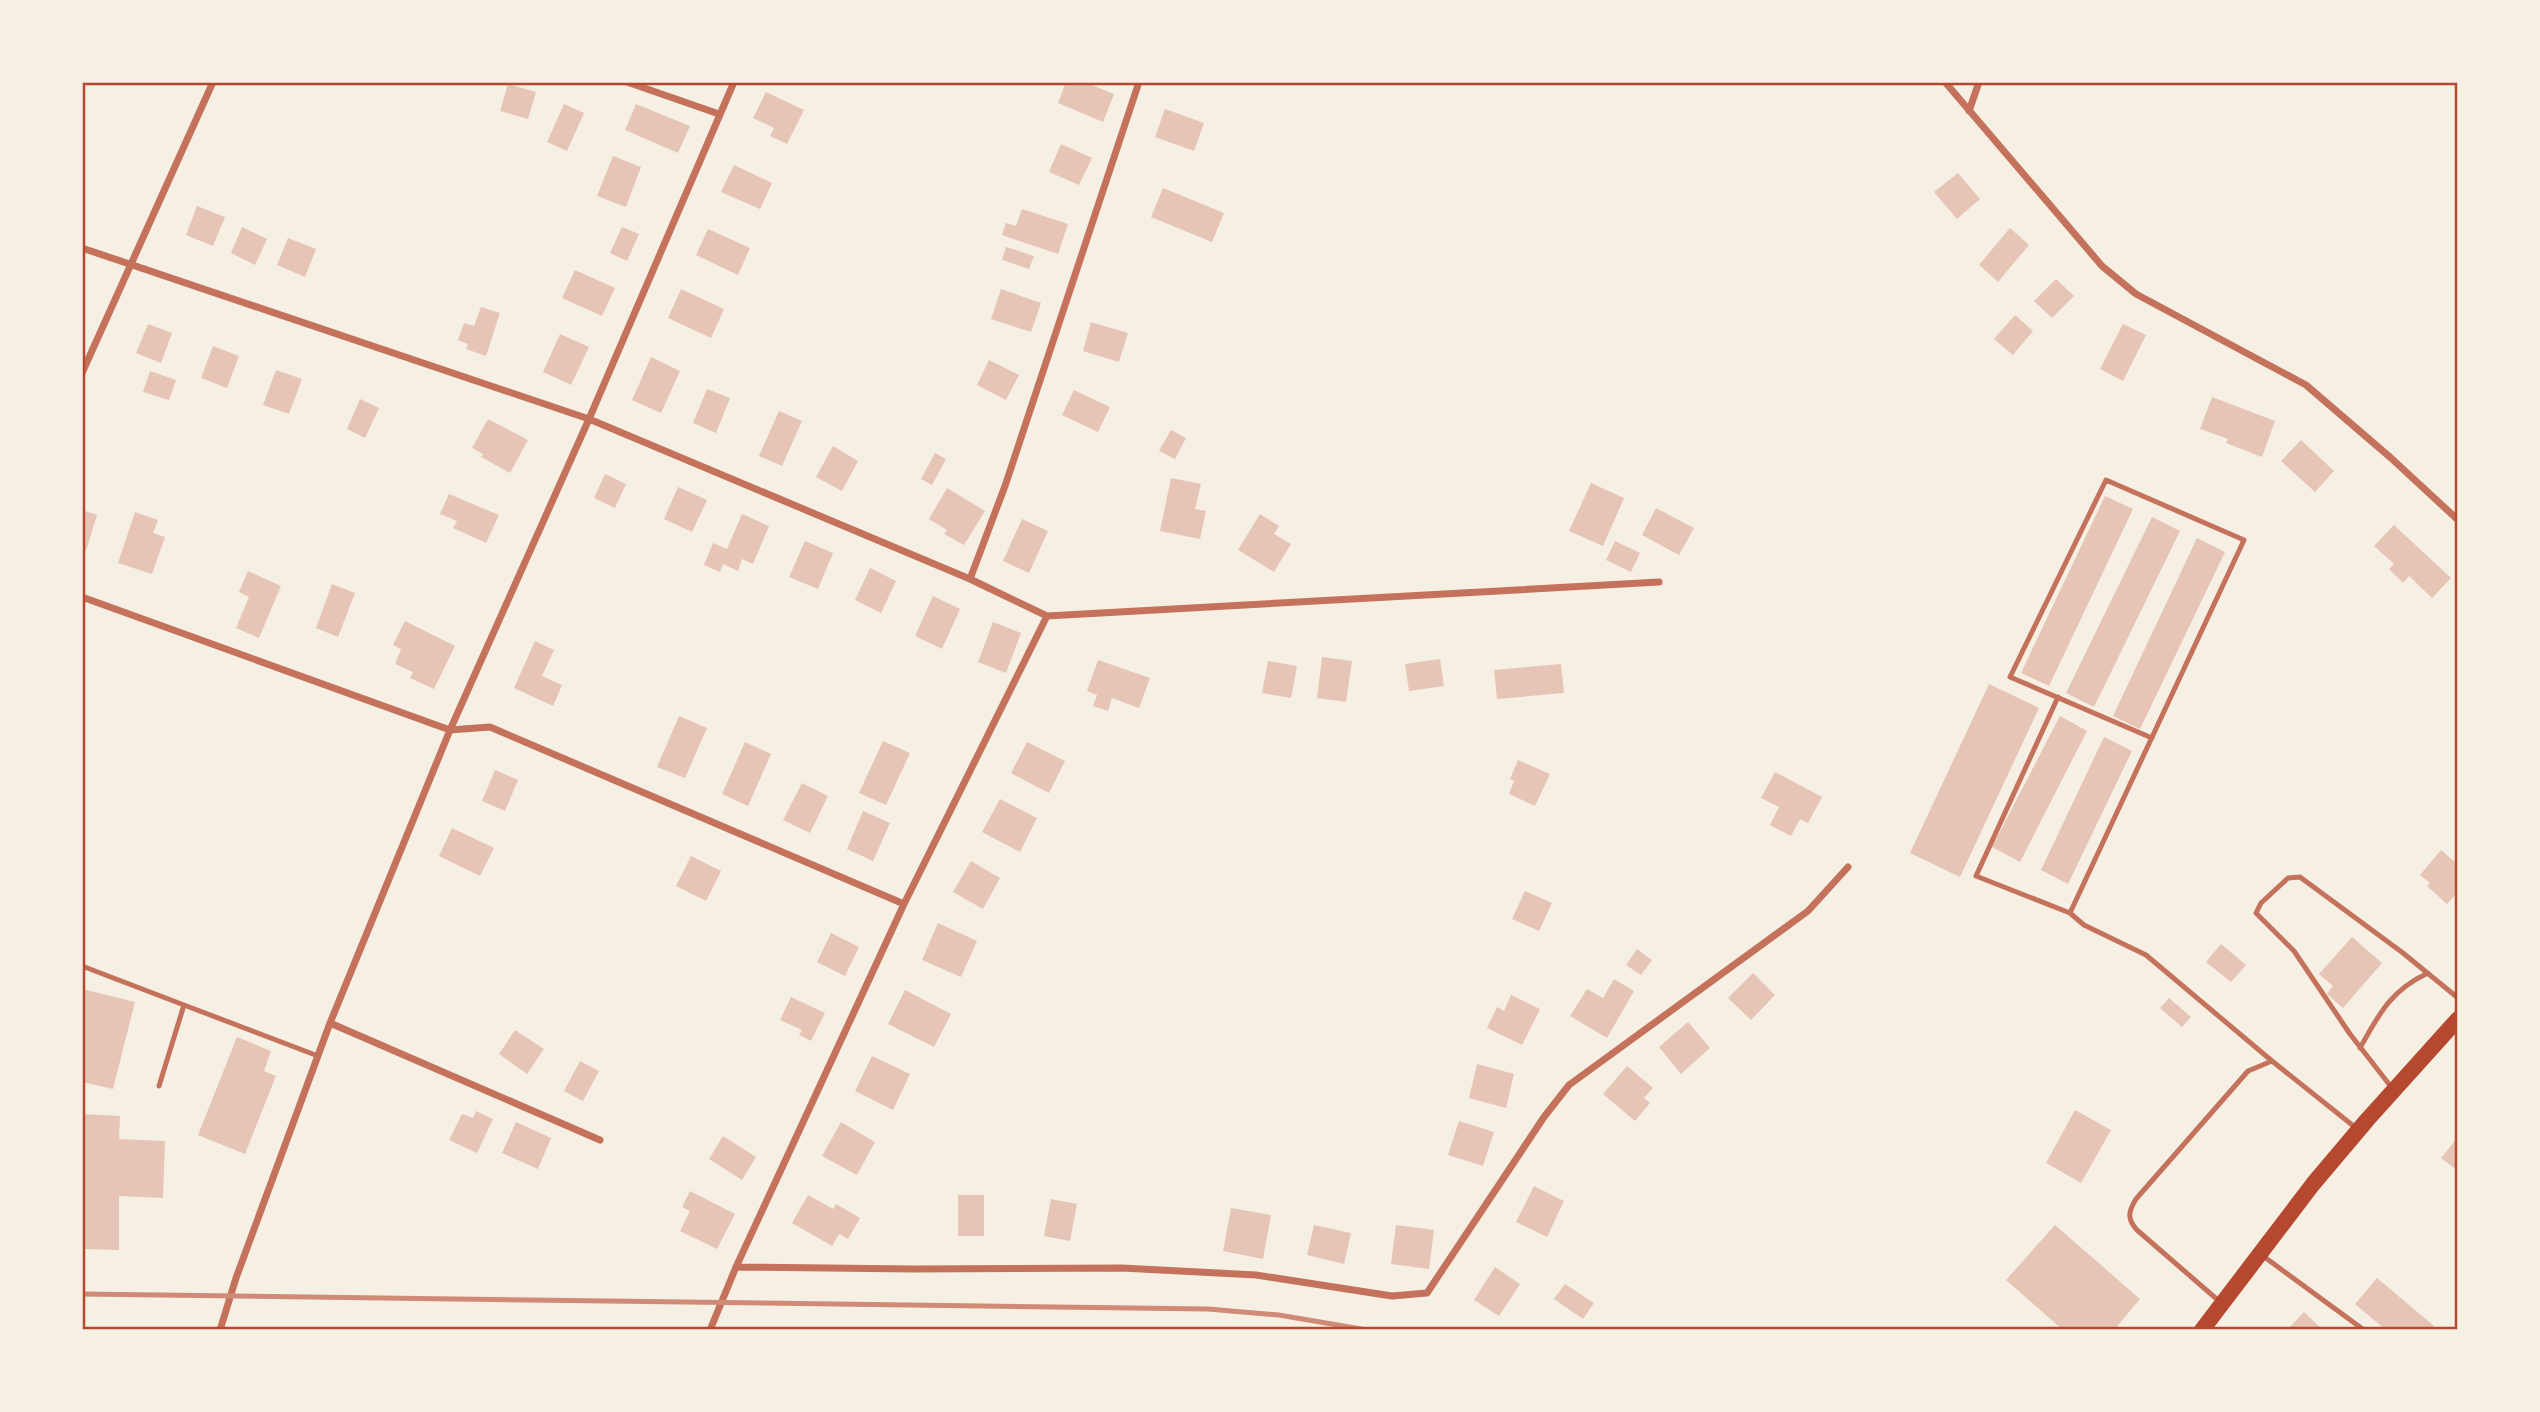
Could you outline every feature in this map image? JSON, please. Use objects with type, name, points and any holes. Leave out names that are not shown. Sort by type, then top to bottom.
[{"type":"main road","points":[[2202,1330],[2313,1184],[2458,1019]]},
{"type":"street","points":[[82,373],[214,82]]},
{"type":"street","points":[[627,82],[719,114]]},
{"type":"street","points":[[220,1330],[236,1278],[330,1023],[450,730],[589,419],[734,82]]},
{"type":"street","points":[[970,579],[1005,486],[1139,82]]},
{"type":"street","points":[[1945,82],[2102,266],[2136,294],[2306,385],[2458,520]]},
{"type":"street","points":[[1969,111],[1979,82]]},
{"type":"street","points":[[82,248],[589,419],[970,579],[1047,616],[1659,582]]},
{"type":"street","points":[[82,597],[450,730],[490,727],[904,904]]},
{"type":"street","points":[[710,1330],[736,1267],[904,904],[1047,616]]},
{"type":"street","points":[[736,1267],[1122,1268],[1256,1275],[1392,1296],[1427,1293],[1544,1117],[1569,1085],[1808,911],[1848,867]]},
{"type":"street","points":[[330,1023],[600,1140]]},
{"type":"lane","points":[[2070,913],[2152,738],[2244,540],[2106,480],[2010,677],[2152,738]]},
{"type":"lane","points":[[2058,698],[1976,876],[2070,913],[2084,925],[2146,955],[2358,1130]]},
{"type":"lane","points":[[2394,1090],[2360,1048],[2294,951],[2256,913],[2261,903],[2288,878],[2300,877],[2458,998]]},
{"type":"lane","points":[[82,966],[318,1056]]},
{"type":"lane","points":[[2360,1048],[2387,1003],[2408,982],[2428,973]]},
{"type":"lane","points":[[159,1086],[184,1004]]},
{"type":"lane","points":[[2223,1305],[2137,1230],[2129,1221],[2129,1210],[2248,1071],[2272,1061]]},
{"type":"lane","points":[[2260,1254],[2364,1330]]},
{"type":"building","points":[[1066,82],[1084,82],[1114,94],[1103,122],[1058,103]]},
{"type":"building","points":[[508,84],[536,92],[528,119],[500,111]]},
{"type":"building","points":[[766,92],[804,110],[787,144],[770,136],[774,128],[753,118]]},
{"type":"building","points":[[564,104],[584,113],[567,151],[547,142]]},
{"type":"building","points":[[636,104],[690,126],[678,153],[625,130]]},
{"type":"building","points":[[1165,109],[1204,123],[1194,151],[1155,137]]},
{"type":"building","points":[[1061,144],[1092,158],[1079,185],[1049,172]]},
{"type":"building","points":[[613,156],[641,167],[626,207],[597,196]]},
{"type":"building","points":[[734,165],[772,183],[760,209],[721,192]]},
{"type":"building","points":[[1958,173],[1980,199],[1957,219],[1934,192]]},
{"type":"building","points":[[1163,188],[1224,213],[1212,242],[1151,217]]},
{"type":"building","points":[[197,206],[225,217],[213,246],[186,235]]},
{"type":"building","points":[[1022,209],[1068,224],[1058,254],[1002,235],[1006,223],[1016,226]]},
{"type":"building","points":[[242,227],[267,239],[255,265],[231,253]]},
{"type":"building","points":[[622,227],[639,234],[627,261],[610,253]]},
{"type":"building","points":[[2010,228],[2029,245],[1998,282],[1979,265]]},
{"type":"building","points":[[708,229],[750,248],[738,275],[696,255]]},
{"type":"building","points":[[288,238],[316,249],[305,277],[277,265]]},
{"type":"building","points":[[1006,247],[1034,256],[1029,269],[1002,260]]},
{"type":"building","points":[[575,270],[615,288],[602,316],[562,298]]},
{"type":"building","points":[[2056,279],[2074,296],[2052,318],[2034,301]]},
{"type":"building","points":[[681,289],[724,309],[711,338],[668,318]]},
{"type":"building","points":[[1001,289],[1041,303],[1031,332],[991,319]]},
{"type":"building","points":[[481,307],[500,313],[486,356],[466,349],[468,344],[458,340],[464,323],[474,326]]},
{"type":"building","points":[[2015,315],[2033,331],[2013,355],[1994,339]]},
{"type":"building","points":[[1091,322],[1128,333],[1119,362],[1083,351]]},
{"type":"building","points":[[148,324],[172,333],[161,363],[136,353]]},
{"type":"building","points":[[2123,324],[2146,335],[2123,381],[2100,369]]},
{"type":"building","points":[[560,334],[589,347],[571,385],[543,372]]},
{"type":"building","points":[[213,346],[239,356],[227,388],[201,378]]},
{"type":"building","points":[[651,357],[680,371],[661,413],[632,400]]},
{"type":"building","points":[[989,360],[1019,375],[1006,400],[977,385]]},
{"type":"building","points":[[276,370],[302,379],[289,414],[263,405]]},
{"type":"building","points":[[150,371],[176,380],[169,400],[143,392]]},
{"type":"building","points":[[707,389],[730,398],[716,433],[693,423]]},
{"type":"building","points":[[1074,390],[1110,407],[1098,432],[1062,415]]},
{"type":"building","points":[[2212,397],[2275,421],[2262,457],[2226,443],[2228,439],[2200,429]]},
{"type":"building","points":[[360,399],[379,408],[365,438],[347,429]]},
{"type":"building","points":[[779,411],[802,421],[782,466],[759,456]]},
{"type":"building","points":[[488,419],[528,440],[510,473],[481,457],[483,454],[472,448]]},
{"type":"building","points":[[1171,430],[1186,438],[1175,459],[1159,451]]},
{"type":"building","points":[[2301,440],[2334,471],[2315,492],[2281,461]]},
{"type":"building","points":[[833,446],[858,461],[842,491],[816,477]]},
{"type":"building","points":[[935,453],[946,459],[932,485],[921,479]]},
{"type":"building","points":[[605,474],[626,484],[615,508],[594,498]]},
{"type":"building","points":[[1171,478],[1201,484],[1195,509],[1206,511],[1200,539],[1160,531]]},
{"type":"building","points":[[1591,483],[1624,498],[1603,546],[1569,531]]},
{"type":"building","points":[[678,487],[707,500],[692,532],[664,519]]},
{"type":"building","points":[[947,488],[985,511],[964,545],[944,534],[947,530],[929,519]]},
{"type":"building","points":[[449,494],[499,515],[486,543],[453,528],[457,521],[440,514]]},
{"type":"building","points":[[2105,496],[2133,509],[2049,686],[2021,673]]},
{"type":"building","points":[[1656,508],[1694,528],[1679,555],[1642,535]]},
{"type":"building","points":[[82,510],[97,515],[86,551],[82,550]]},
{"type":"building","points":[[135,512],[158,520],[153,533],[165,537],[152,574],[118,563]]},
{"type":"building","points":[[742,514],[769,526],[753,564],[742,559],[738,571],[723,564],[720,572],[704,565],[713,543],[727,549]]},
{"type":"building","points":[[1260,514],[1279,526],[1274,534],[1291,544],[1274,572],[1238,550]]},
{"type":"building","points":[[2152,517],[2180,531],[2094,707],[2066,693]]},
{"type":"building","points":[[1022,519],[1048,531],[1029,573],[1003,561]]},
{"type":"building","points":[[2394,525],[2451,578],[2432,598],[2409,576],[2403,583],[2389,569],[2394,564],[2374,546]]},
{"type":"building","points":[[2197,538],[2225,552],[2140,729],[2113,716]]},
{"type":"building","points":[[805,541],[833,553],[818,589],[789,577]]},
{"type":"building","points":[[1615,541],[1640,553],[1631,572],[1606,560]]},
{"type":"building","points":[[870,568],[896,581],[881,613],[855,600]]},
{"type":"building","points":[[248,571],[281,586],[259,638],[236,628],[249,597],[239,592]]},
{"type":"building","points":[[332,584],[355,593],[338,637],[316,628]]},
{"type":"building","points":[[933,596],[960,609],[942,649],[915,636]]},
{"type":"building","points":[[405,621],[455,646],[434,689],[410,678],[413,672],[395,664],[401,649],[393,645]]},
{"type":"building","points":[[993,622],[1021,633],[1006,673],[978,662]]},
{"type":"building","points":[[535,641],[554,650],[542,676],[562,685],[553,706],[514,688]]},
{"type":"building","points":[[1322,657],[1352,661],[1346,702],[1317,698]]},
{"type":"building","points":[[1440,659],[1444,686],[1409,691],[1405,664]]},
{"type":"building","points":[[1098,660],[1150,678],[1139,708],[1112,698],[1108,711],[1093,706],[1097,695],[1087,691]]},
{"type":"building","points":[[1268,661],[1297,666],[1291,698],[1262,693]]},
{"type":"building","points":[[1561,664],[1564,693],[1497,699],[1494,670]]},
{"type":"building","points":[[1989,684],[2039,708],[1960,877],[1910,853]]},
{"type":"building","points":[[679,716],[707,728],[685,778],[657,767]]},
{"type":"building","points":[[2060,716],[2087,731],[2020,862],[1992,847]]},
{"type":"building","points":[[2104,737],[2132,751],[2068,884],[2041,870]]},
{"type":"building","points":[[883,741],[910,753],[886,805],[859,793]]},
{"type":"building","points":[[745,742],[771,754],[748,806],[722,794]]},
{"type":"building","points":[[1027,742],[1065,761],[1049,793],[1011,773]]},
{"type":"building","points":[[1518,760],[1550,774],[1535,806],[1509,794],[1514,781],[1510,779]]},
{"type":"building","points":[[495,770],[518,780],[505,811],[482,801]]},
{"type":"building","points":[[1775,772],[1822,797],[1808,823],[1800,819],[1791,836],[1770,825],[1779,807],[1761,798]]},
{"type":"building","points":[[802,783],[828,796],[810,833],[783,820]]},
{"type":"building","points":[[1000,799],[1037,818],[1020,852],[982,832]]},
{"type":"building","points":[[863,811],[890,823],[873,861],[847,849]]},
{"type":"building","points":[[452,828],[494,848],[480,876],[439,856]]},
{"type":"building","points":[[2441,850],[2458,865],[2458,892],[2447,904],[2427,886],[2430,883],[2420,875]]},
{"type":"building","points":[[691,856],[721,871],[706,901],[676,886]]},
{"type":"building","points":[[971,861],[1000,878],[983,909],[953,892]]},
{"type":"building","points":[[1525,891],[1552,903],[1539,931],[1512,919]]},
{"type":"building","points":[[938,923],[977,941],[961,977],[922,960]]},
{"type":"building","points":[[831,933],[859,947],[845,976],[817,962]]},
{"type":"building","points":[[2352,937],[2382,963],[2343,1008],[2327,994],[2333,986],[2319,974]]},
{"type":"building","points":[[2221,944],[2246,965],[2231,982],[2206,962]]},
{"type":"building","points":[[1637,949],[1652,960],[1641,975],[1626,965]]},
{"type":"building","points":[[1753,973],[1775,995],[1751,1020],[1728,998]]},
{"type":"building","points":[[1614,979],[1634,991],[1607,1038],[1570,1016],[1587,989],[1603,998]]},
{"type":"building","points":[[82,989],[135,1002],[113,1089],[82,1082]]},
{"type":"building","points":[[905,990],[951,1014],[934,1047],[888,1024]]},
{"type":"building","points":[[1511,995],[1540,1009],[1522,1045],[1487,1028],[1497,1007],[1504,1011]]},
{"type":"building","points":[[791,997],[825,1013],[811,1041],[799,1035],[802,1030],[780,1020]]},
{"type":"building","points":[[2169,998],[2191,1017],[2182,1027],[2160,1008]]},
{"type":"building","points":[[1688,1022],[1710,1048],[1681,1074],[1659,1047]]},
{"type":"building","points":[[515,1030],[544,1049],[527,1074],[499,1054]]},
{"type":"building","points":[[237,1037],[271,1051],[264,1071],[276,1076],[245,1154],[198,1135]]},
{"type":"building","points":[[872,1056],[910,1074],[893,1110],[855,1091]]},
{"type":"building","points":[[580,1061],[599,1071],[583,1101],[564,1091]]},
{"type":"building","points":[[1477,1064],[1514,1074],[1506,1108],[1469,1098]]},
{"type":"building","points":[[1627,1066],[1653,1088],[1644,1098],[1650,1103],[1635,1121],[1603,1094]]},
{"type":"building","points":[[2075,1110],[2111,1130],[2081,1183],[2046,1163]]},
{"type":"building","points":[[476,1111],[493,1119],[477,1153],[449,1140],[462,1114],[473,1118]]},
{"type":"building","points":[[82,1114],[120,1116],[119,1139],[165,1141],[163,1198],[119,1196],[119,1250],[82,1249]]},
{"type":"building","points":[[1459,1121],[1494,1132],[1483,1166],[1448,1155]]},
{"type":"building","points":[[516,1122],[551,1138],[538,1169],[502,1153]]},
{"type":"building","points":[[841,1122],[875,1142],[857,1175],[822,1156]]},
{"type":"building","points":[[723,1136],[756,1157],[742,1180],[709,1159]]},
{"type":"building","points":[[2458,1137],[2458,1171],[2441,1158]]},
{"type":"building","points":[[1534,1186],[1564,1201],[1547,1237],[1516,1222]]},
{"type":"building","points":[[690,1191],[735,1214],[717,1249],[680,1231],[690,1211],[682,1207]]},
{"type":"building","points":[[808,1195],[833,1209],[836,1204],[860,1218],[848,1239],[839,1234],[832,1246],[792,1223]]},
{"type":"building","points":[[958,1195],[984,1195],[984,1236],[958,1236]]},
{"type":"building","points":[[1051,1199],[1077,1204],[1070,1241],[1044,1236]]},
{"type":"building","points":[[1231,1208],[1271,1215],[1263,1259],[1223,1251]]},
{"type":"building","points":[[1314,1225],[1351,1233],[1344,1264],[1307,1255]]},
{"type":"building","points":[[1396,1225],[1434,1230],[1429,1269],[1391,1264]]},
{"type":"building","points":[[2055,1225],[2140,1299],[2114,1330],[2063,1330],[2006,1280]]},
{"type":"building","points":[[1495,1267],[1520,1284],[1499,1316],[1474,1300]]},
{"type":"building","points":[[2377,1278],[2434,1326],[2431,1330],[2386,1330],[2355,1304]]},
{"type":"building","points":[[1565,1284],[1594,1303],[1583,1319],[1554,1299]]},
{"type":"building","points":[[2304,1312],[2323,1330],[2287,1330]]},
{"type":"railway","points":[[82,1294],[1208,1309],[1279,1315],[1367,1330]]}]
